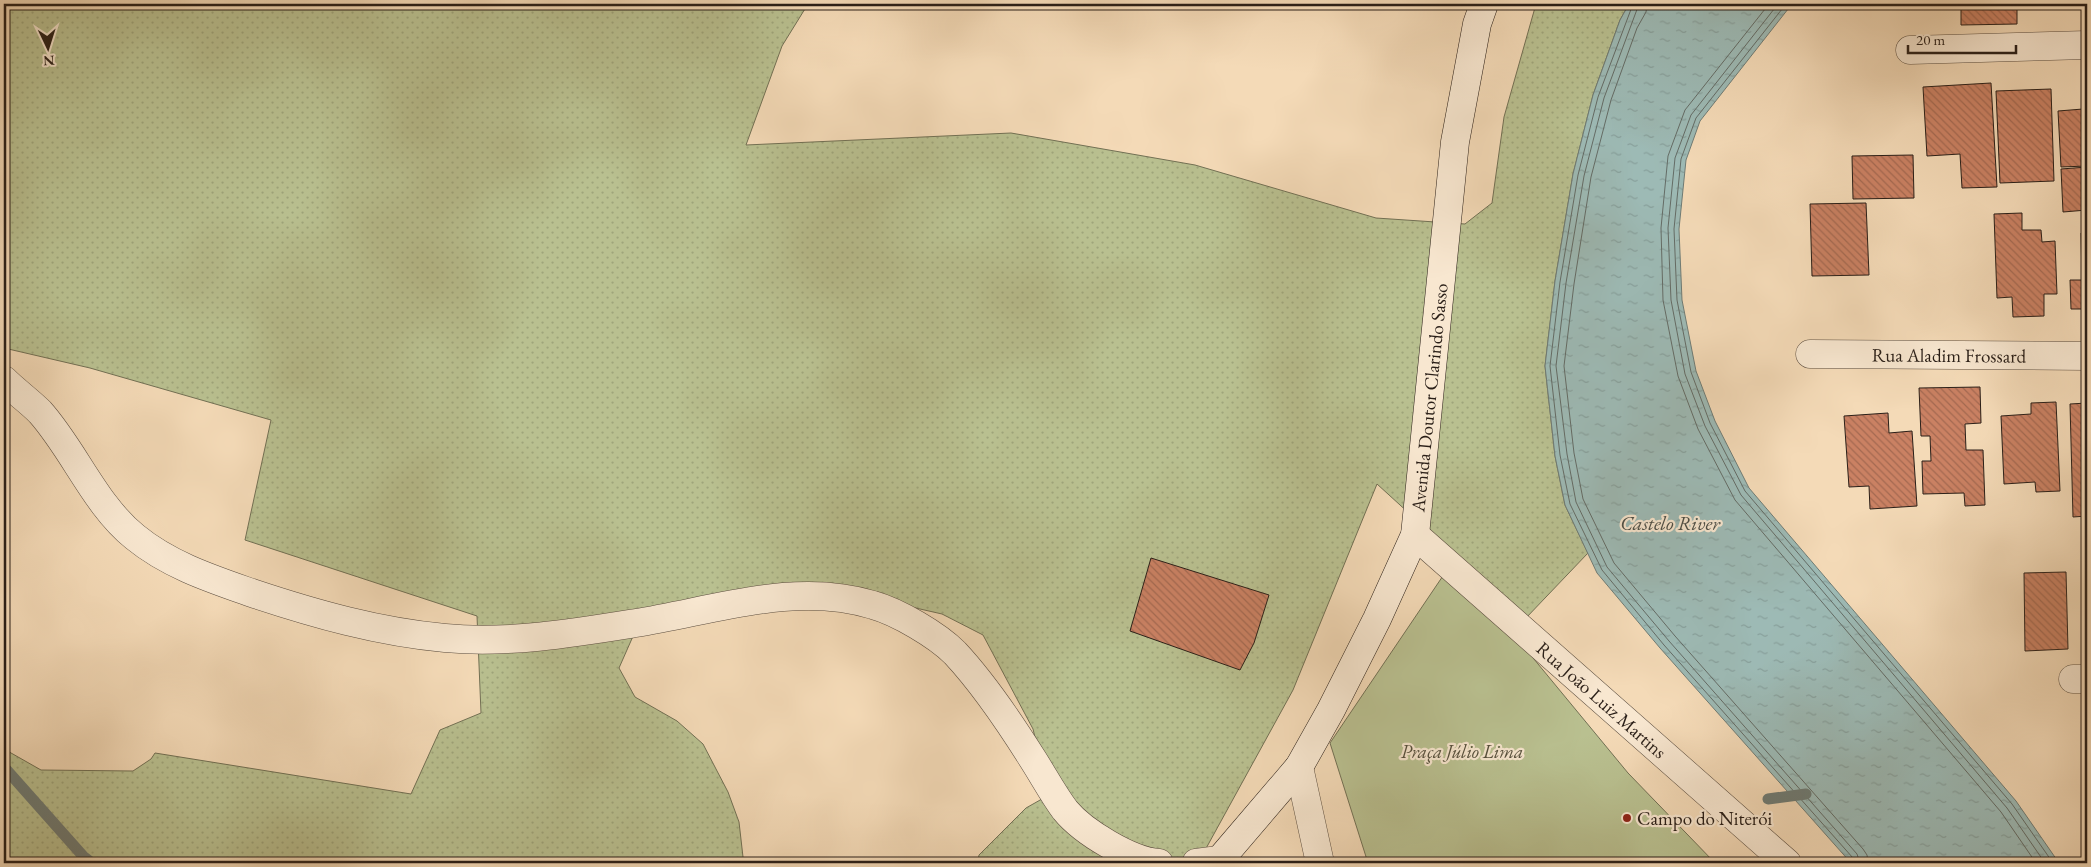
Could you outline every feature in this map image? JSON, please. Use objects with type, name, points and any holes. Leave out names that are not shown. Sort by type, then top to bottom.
[{"type":"street","name":"Avenida Doutor Clarindo Sasso","points":[[1211,862],[1299,767],[1378,619],[1415,535],[1455,142],[1477,24],[1484,4]]},
{"type":"street","points":[[1910,50],[2087,46]]},
{"type":"street","name":"Rua Aladim Frossard","points":[[1810,354],[2087,356]]},
{"type":"street","points":[[4,380],[40,412],[103,504],[134,537],[173,562],[222,583],[295,607],[358,624],[446,638],[518,638],[637,623],[725,606],[791,596],[826,596],[873,605],[899,616],[933,636],[954,652],[1026,747],[1066,812],[1117,849],[1148,862],[1159,863]]},
{"type":"street","name":"Rua João Luiz Martins","points":[[1415,535],[1787,863]]},
{"type":"street","points":[[1299,767],[1320,863]]},
{"type":"green space","points":[[4,4],[808,4],[782,46],[746,145],[1011,133],[1195,165],[1376,218],[1465,224],[1492,203],[1504,117],[1536,4],[1629,4],[1620,20],[1593,95],[1573,174],[1555,281],[1545,366],[1555,456],[1565,505],[1588,553],[1525,619],[1377,484],[1293,690],[1198,863],[973,863],[978,861],[979,855],[1026,808],[1049,795],[1033,729],[983,635],[942,614],[885,601],[685,610],[634,634],[619,668],[635,697],[677,721],[703,744],[728,792],[739,822],[743,857],[747,863],[4,863],[4,749],[41,770],[133,771],[151,759],[155,753],[411,794],[440,730],[481,713],[477,616],[245,540],[271,420],[90,368],[4,348]]},
{"type":"green space","name":"Praça Júlio Lima","points":[[1453,561],[1628,773],[1715,863],[1368,863],[1330,743]]},
{"type":"water","name":"Castelo River","points":[[1629,4],[1792,4],[1700,121],[1686,160],[1679,229],[1682,300],[1696,371],[1715,421],[1749,488],[2016,801],[2059,863],[1851,863],[1660,648],[1597,573],[1565,505],[1555,456],[1545,366],[1555,281],[1573,174],[1593,95],[1620,20]]},
{"type":"building","points":[[1961,4],[2017,4],[2017,24],[1961,25]]},
{"type":"building","points":[[1991,83],[1997,187],[1962,188],[1960,154],[1927,156],[1923,87]]},
{"type":"building","points":[[2051,89],[2054,181],[2000,183],[1996,91]]},
{"type":"building","points":[[2083,109],[2084,125],[2087,125],[2087,166],[2061,167],[2058,111]]},
{"type":"building","points":[[1913,155],[1914,198],[1853,199],[1852,156]]},
{"type":"building","points":[[2087,167],[2087,210],[2063,212],[2061,169]]},
{"type":"building","points":[[1866,203],[1869,275],[1812,276],[1810,204]]},
{"type":"building","points":[[2022,213],[2022,230],[2041,230],[2042,242],[2055,241],[2057,294],[2044,294],[2044,316],[2013,317],[2012,297],[1997,298],[1994,214]]},
{"type":"building","points":[[2081,233],[2087,233],[2087,309],[2071,309],[2070,280],[2082,280]]},
{"type":"building","points":[[1980,387],[1981,423],[1965,424],[1966,450],[1983,450],[1985,505],[1965,506],[1964,493],[1923,494],[1922,461],[1931,461],[1930,436],[1921,436],[1919,388]]},
{"type":"building","points":[[2056,402],[2060,491],[2036,492],[2035,482],[2004,484],[2001,416],[2031,414],[2031,403]]},
{"type":"building","points":[[2087,403],[2087,516],[2073,517],[2070,404]]},
{"type":"building","points":[[1888,413],[1889,433],[1912,431],[1917,506],[1870,509],[1869,486],[1849,487],[1844,416]]},
{"type":"building","points":[[1151,558],[1269,595],[1254,643],[1240,670],[1130,631]]},
{"type":"building","points":[[2066,572],[2068,649],[2025,651],[2024,573]]},
{"type":"waterway","points":[[4,767],[83,856],[92,863]]},
{"type":"waterway","points":[[1768,799],[1806,794]]},
{"type":"place","name":"Campo do Niterói","points":[[1627,818]]}]
